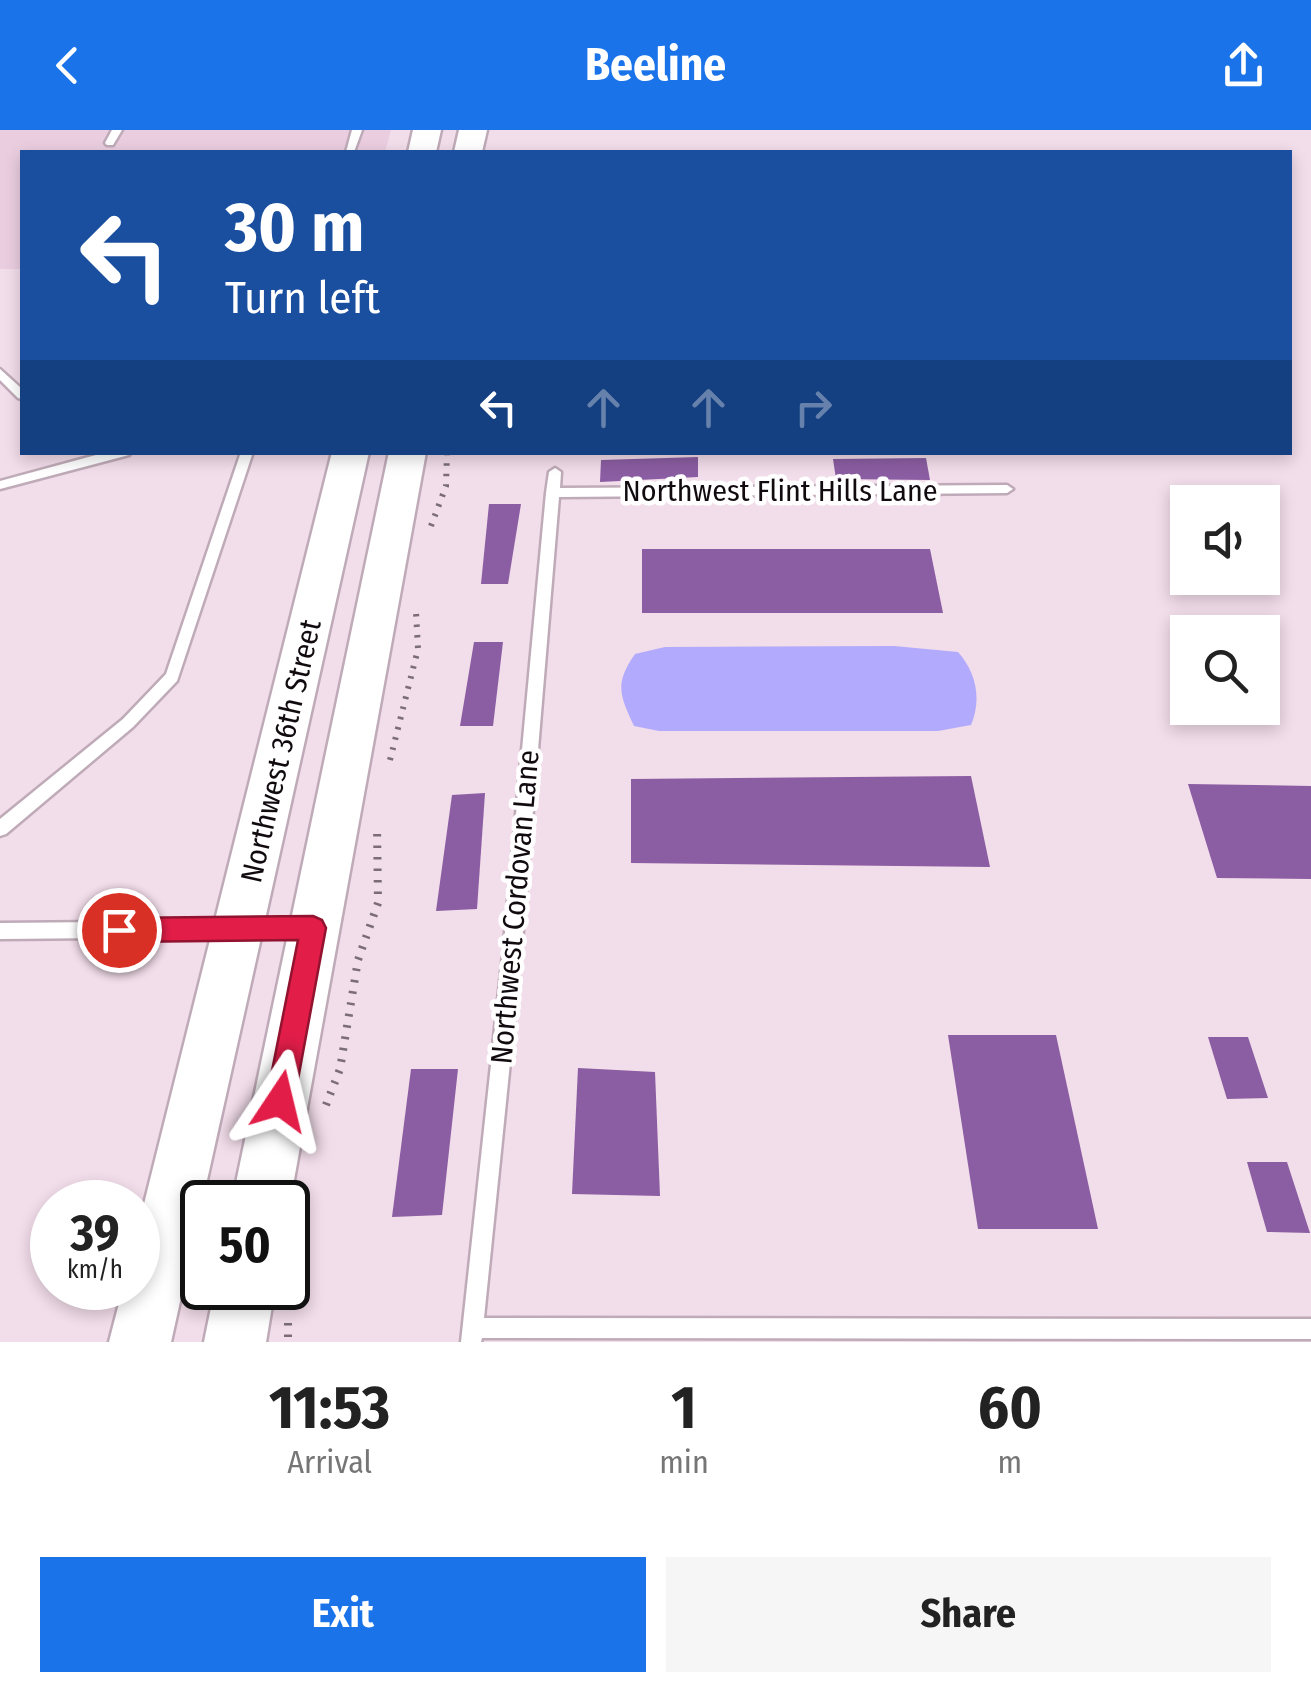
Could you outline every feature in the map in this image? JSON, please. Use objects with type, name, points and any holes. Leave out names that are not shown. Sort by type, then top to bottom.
[{"type":"main road","name":"Northwest 36th Street","points":[[140,1342],[350,455]]},
{"type":"main road","name":"Northwest 36th Street","points":[[283,1180],[313,928],[407,455]]},
{"type":"main road","points":[[235,1342],[261,1310]]},
{"type":"lane","points":[[110,142],[117,130]]},
{"type":"lane","points":[[0,373],[20,393]]},
{"type":"lane","points":[[48,455],[50,470]]},
{"type":"lane","points":[[0,485],[113,455]]},
{"type":"lane","points":[[0,829],[128,723],[172,677],[246,455]]},
{"type":"lane","name":"Northwest Cordovan Lane","points":[[471,1335],[512,954],[554,472]]},
{"type":"lane","name":"Northwest Flint Hills Lane","points":[[552,493],[1006,489]]},
{"type":"lane","points":[[0,931],[313,928]]},
{"type":"lane","points":[[471,1335],[1311,1329]]},
{"type":"path","points":[[424,540],[446,486],[447,455]]},
{"type":"path","points":[[385,774],[403,720],[418,649],[416,603]]},
{"type":"path","points":[[322,1118],[340,1069],[358,960],[378,903],[377,819]]},
{"type":"path","points":[[280,1310],[288,1342]]},
{"type":"shaded area","points":[[0,130],[391,130],[386,150],[20,150],[20,269],[0,269]]},
{"type":"shaded area","points":[[894,646],[958,652],[975,686],[971,725],[938,731],[659,731],[634,726],[621,690],[624,674],[635,654],[665,647]]},
{"type":"building","points":[[698,457],[698,477],[600,482],[601,460]]},
{"type":"building","points":[[926,458],[930,480],[836,479],[833,459]]},
{"type":"building","points":[[489,504],[521,504],[508,584],[481,584]]},
{"type":"building","points":[[642,549],[930,549],[943,613],[642,613]]},
{"type":"building","points":[[474,642],[503,642],[493,726],[460,726]]},
{"type":"building","points":[[971,776],[990,867],[631,863],[631,779]]},
{"type":"building","points":[[1188,784],[1311,786],[1311,879],[1217,878]]},
{"type":"building","points":[[485,793],[477,909],[436,911],[452,795]]},
{"type":"building","points":[[948,1035],[1056,1035],[1098,1229],[978,1229]]},
{"type":"building","points":[[1208,1037],[1248,1037],[1268,1098],[1227,1099]]},
{"type":"building","points":[[578,1068],[655,1072],[660,1196],[572,1194]]},
{"type":"building","points":[[411,1069],[458,1069],[442,1215],[392,1217]]},
{"type":"building","points":[[1247,1162],[1287,1162],[1310,1233],[1267,1232]]},
{"type":"route","points":[[119,930],[313,928],[280,1101]]}]
